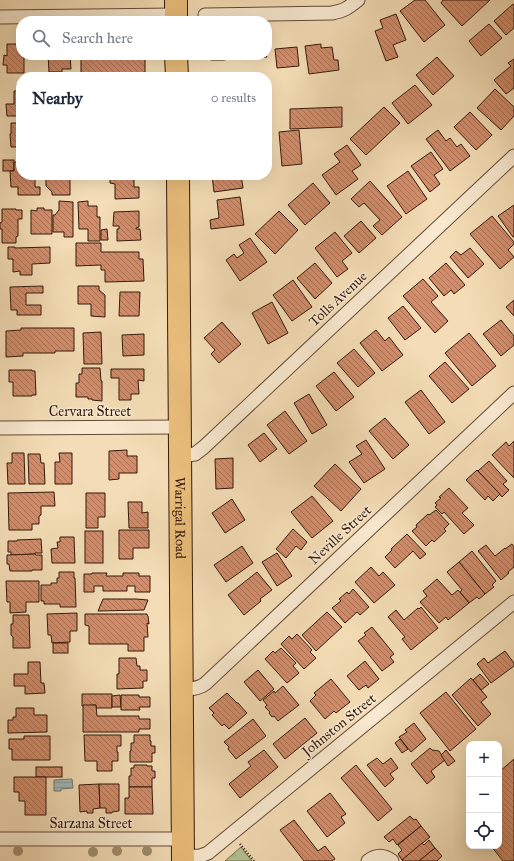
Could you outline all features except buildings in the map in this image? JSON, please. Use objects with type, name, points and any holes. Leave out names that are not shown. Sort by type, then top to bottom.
[{"type":"highway","points":[[176,60],[176,72]]},
{"type":"highway","name":"Warrigal Road","points":[[178,180],[183,861]]},
{"type":"street","points":[[205,15],[332,13],[341,12],[348,9],[358,0]]},
{"type":"street","points":[[0,16],[176,12]]},
{"type":"street","name":"Tolls Avenue","points":[[180,456],[195,454],[204,447],[514,156]]},
{"type":"street","name":"Neville Street","points":[[182,689],[200,688],[205,684],[514,393]]},
{"type":"street","name":"Cervara Street","points":[[0,428],[180,427]]},
{"type":"street","name":"Johnston Street","points":[[183,861],[183,857],[200,856],[208,853],[514,602]]},
{"type":"street","name":"Sarzana Street","points":[[0,839],[182,839]]},
{"type":"street","points":[[368,861],[373,857],[387,859]]},
{"type":"path","points":[[241,844],[254,861]]},
{"type":"green space","points":[[241,847],[252,861],[225,861]]},
{"type":"water","points":[[72,779],[73,788],[54,791],[54,780]]}]
